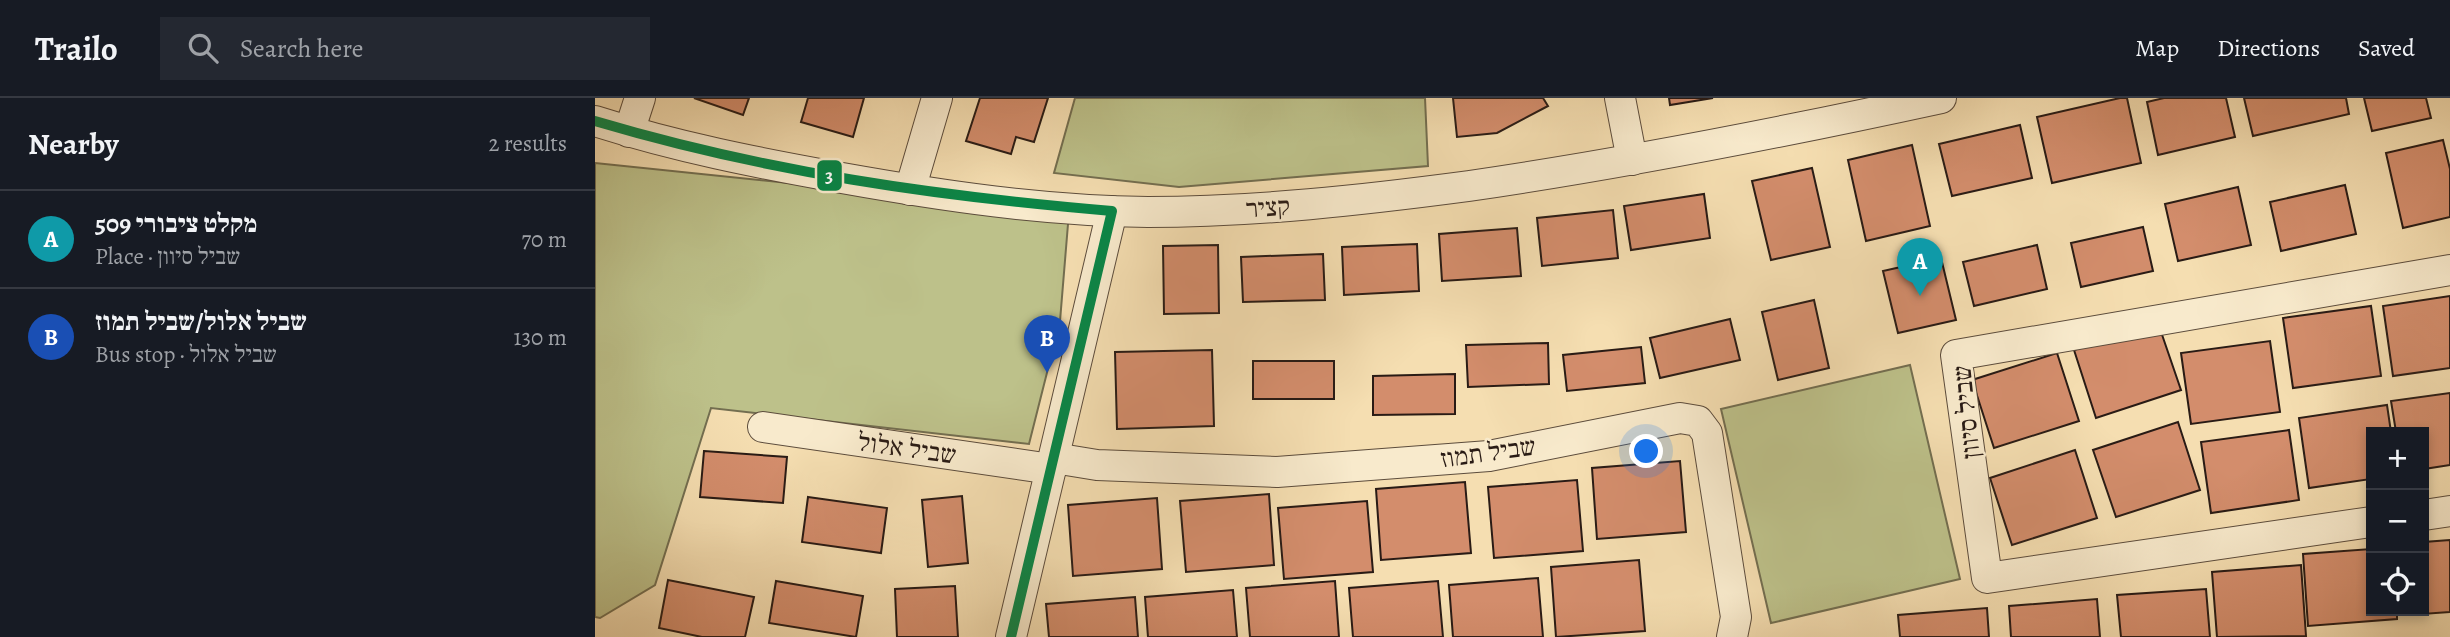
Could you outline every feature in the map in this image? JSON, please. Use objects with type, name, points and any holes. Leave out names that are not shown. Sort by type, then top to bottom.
[{"type":"street","points":[[629,132],[640,98]]},
{"type":"street","points":[[910,190],[937,98]]},
{"type":"street","points":[[1620,98],[1632,160]]},
{"type":"street","name":"קציר","points":[[595,121],[734,159],[910,190],[1015,204],[1112,211],[1255,209],[1370,199],[1632,160],[1941,98]]},
{"type":"street","points":[[1011,637],[1112,211]]},
{"type":"street","name":"שביל סיוון","points":[[2366,523],[1987,578],[1956,355],[2450,270]]},
{"type":"street","name":"שביל תמוז","points":[[1052,463],[1277,472],[1489,456],[1680,418],[1698,421],[1707,433],[1736,617],[1733,637]]},
{"type":"street","name":"שביל אלול","points":[[764,426],[1052,463]]},
{"type":"street","points":[[2429,513],[2450,511]]},
{"type":"green space","points":[[1075,98],[1425,98],[1428,166],[1179,187],[1054,173]]},
{"type":"green space","points":[[595,163],[1069,212],[1060,321],[1029,444],[711,408],[655,585],[600,618],[595,617]]},
{"type":"green space","points":[[1910,365],[1960,579],[1771,623],[1721,409]]},
{"type":"building","points":[[694,98],[749,98],[743,115]]},
{"type":"building","points":[[808,98],[864,98],[853,137],[801,122]]},
{"type":"building","points":[[980,98],[1048,98],[1034,142],[1016,137],[1011,154],[966,141]]},
{"type":"building","points":[[1453,98],[1543,98],[1548,106],[1497,133],[1457,137]]},
{"type":"building","points":[[1669,98],[1713,98],[1670,105]]},
{"type":"building","points":[[2127,98],[2141,163],[2052,183],[2037,117]]},
{"type":"building","points":[[2164,98],[2226,98],[2235,137],[2158,155],[2147,102]]},
{"type":"building","points":[[2244,98],[2346,98],[2349,114],[2253,136]]},
{"type":"building","points":[[2364,98],[2426,98],[2431,118],[2372,131]]},
{"type":"building","points":[[2020,125],[2032,178],[1952,196],[1939,144]]},
{"type":"building","points":[[2443,140],[2450,169],[2450,217],[2403,228],[2386,153]]},
{"type":"building","points":[[1912,145],[1930,226],[1866,241],[1848,160]]},
{"type":"building","points":[[1812,168],[1830,247],[1771,260],[1752,181]]},
{"type":"building","points":[[2345,185],[2356,234],[2281,251],[2270,202]]},
{"type":"building","points":[[2238,187],[2251,245],[2178,261],[2165,204]]},
{"type":"building","points":[[1704,194],[1710,238],[1631,250],[1624,206]]},
{"type":"building","points":[[1613,210],[1618,258],[1542,266],[1537,218]]},
{"type":"building","points":[[2143,227],[2153,271],[2081,287],[2071,243]]},
{"type":"building","points":[[1517,228],[1521,276],[1442,281],[1439,234]]},
{"type":"building","points":[[1417,244],[1419,291],[1344,295],[1342,247]]},
{"type":"building","points":[[1218,245],[1219,313],[1164,314],[1163,246]]},
{"type":"building","points":[[2037,245],[2047,289],[1974,306],[1963,262]]},
{"type":"building","points":[[1323,254],[1325,300],[1243,302],[1241,257]]},
{"type":"building","points":[[1941,258],[1956,320],[1898,333],[1883,271]]},
{"type":"building","points":[[2450,296],[2450,368],[2393,376],[2383,306]]},
{"type":"building","points":[[1814,300],[1829,368],[1778,380],[1762,312]]},
{"type":"building","points":[[2371,306],[2381,376],[2293,388],[2283,318]]},
{"type":"building","points":[[1730,319],[1740,360],[1660,378],[1650,338]]},
{"type":"building","points":[[2158,323],[2181,390],[2096,418],[2074,350]]},
{"type":"building","points":[[2270,341],[2280,412],[2191,424],[2181,353]]},
{"type":"building","points":[[1548,343],[1549,384],[1468,387],[1466,345]]},
{"type":"building","points":[[1641,347],[1645,383],[1567,391],[1563,355]]},
{"type":"building","points":[[1212,350],[1214,426],[1117,429],[1115,352]]},
{"type":"building","points":[[2057,353],[2079,421],[1994,448],[1972,380]]},
{"type":"building","points":[[1253,361],[1334,361],[1334,399],[1253,399]]},
{"type":"building","points":[[1455,374],[1455,414],[1373,415],[1373,376]]},
{"type":"building","points":[[2450,393],[2450,465],[2429,468],[2429,427],[2395,427],[2391,401]]},
{"type":"building","points":[[2387,405],[2390,427],[2366,427],[2366,480],[2309,488],[2299,418]]},
{"type":"building","points":[[2178,422],[2200,490],[2116,517],[2093,450]]},
{"type":"building","points":[[2289,430],[2299,500],[2211,513],[2201,442]]},
{"type":"building","points":[[2075,450],[2097,518],[2012,545],[1990,478]]},
{"type":"building","points":[[704,451],[787,457],[783,503],[700,497]]},
{"type":"building","points":[[1680,461],[1686,532],[1597,539],[1592,468]]},
{"type":"building","points":[[1577,480],[1583,551],[1494,558],[1488,487]]},
{"type":"building","points":[[1465,482],[1471,553],[1381,560],[1376,489]]},
{"type":"building","points":[[1269,494],[1274,565],[1186,572],[1180,501]]},
{"type":"building","points":[[962,496],[968,563],[928,567],[922,500]]},
{"type":"building","points":[[808,497],[887,508],[881,553],[802,542]]},
{"type":"building","points":[[1157,498],[1162,569],[1073,576],[1068,505]]},
{"type":"building","points":[[1367,501],[1373,572],[1284,579],[1278,508]]},
{"type":"building","points":[[2450,540],[2450,612],[2429,614],[2429,542]]},
{"type":"building","points":[[2366,549],[2366,616],[2397,616],[2397,619],[2308,626],[2303,554]]},
{"type":"building","points":[[1639,560],[1645,631],[1556,637],[1551,567]]},
{"type":"building","points":[[2301,565],[2306,636],[2217,637],[2212,572]]},
{"type":"building","points":[[1538,578],[1543,637],[1453,637],[1449,585]]},
{"type":"building","points":[[668,580],[754,597],[745,637],[702,637],[659,628]]},
{"type":"building","points":[[776,581],[863,596],[856,637],[769,623]]},
{"type":"building","points":[[1335,581],[1339,637],[1250,637],[1246,588]]},
{"type":"building","points":[[1438,581],[1443,637],[1353,637],[1349,588]]},
{"type":"building","points":[[955,586],[958,637],[897,637],[895,589]]},
{"type":"building","points":[[2206,589],[2210,637],[2121,637],[2117,595]]},
{"type":"building","points":[[1233,590],[1237,637],[1148,637],[1145,597]]},
{"type":"building","points":[[1135,597],[1138,637],[1049,637],[1046,604]]},
{"type":"building","points":[[2097,599],[2100,637],[2011,637],[2009,606]]},
{"type":"building","points":[[1987,608],[1989,637],[1900,637],[1898,615]]},
{"type":"transit line","name":"3","points":[[595,121],[723,154],[851,180],[980,198],[1112,211],[1011,637]]},
{"type":"place","name":"מקלט ציבורי 509","points":[[1920,296]]},
{"type":"place","name":"שביל אלול/שביל תמוז","points":[[1047,373]]}]
